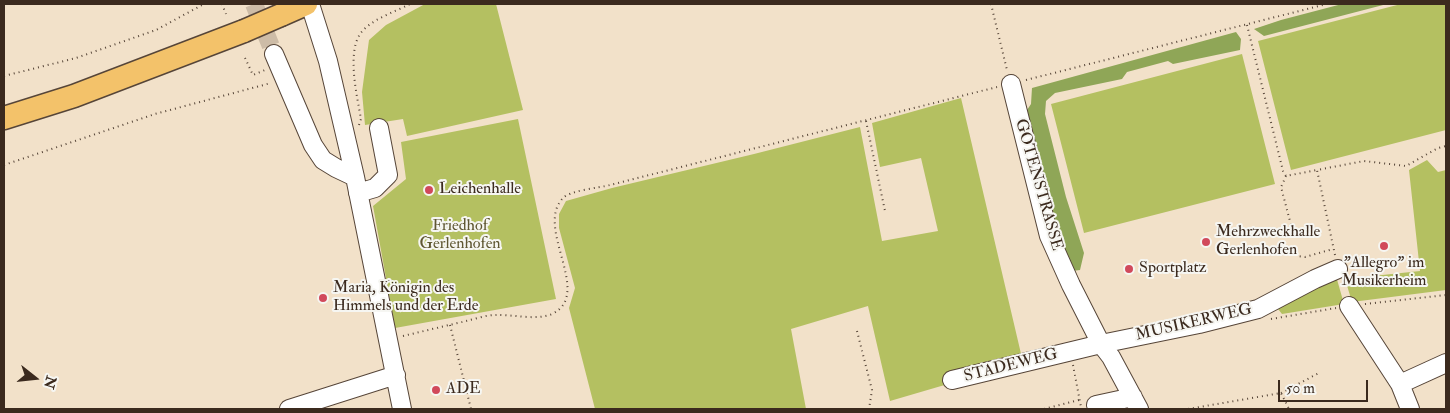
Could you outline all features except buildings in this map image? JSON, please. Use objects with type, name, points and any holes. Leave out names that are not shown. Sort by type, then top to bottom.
[{"type":"main road","points":[[4,118],[74,96],[244,31],[308,4]]},
{"type":"street","points":[[308,4],[328,62],[357,185],[402,409]]},
{"type":"street","points":[[274,54],[313,145],[323,160],[357,185],[375,188],[388,175],[379,128]]},
{"type":"street","name":"GOTENSTRASSE","points":[[1011,84],[1049,236],[1070,285],[1101,344],[1111,357],[1136,403]]},
{"type":"street","name":"MUSIKERWEG","points":[[1101,344],[1200,324],[1258,309],[1338,269]]},
{"type":"street","points":[[1349,306],[1400,384],[1410,409]]},
{"type":"street","name":"STADEWEG","points":[[952,380],[1101,344]]},
{"type":"street","points":[[1400,384],[1446,363]]},
{"type":"street","points":[[289,409],[396,375]]},
{"type":"street","points":[[1086,405],[1136,403]]},
{"type":"path","points":[[4,76],[76,58],[156,30],[204,4]]},
{"type":"path","points":[[222,4],[226,14]]},
{"type":"path","points":[[358,127],[360,119],[354,74],[355,47],[360,34],[372,24],[410,4]]},
{"type":"path","points":[[991,4],[1011,84]]},
{"type":"path","points":[[388,339],[494,315],[534,317],[552,314],[562,305],[567,293],[567,279],[555,231],[555,214],[563,198],[576,192],[620,183],[1327,4]]},
{"type":"path","points":[[1247,25],[1283,171],[1286,176]]},
{"type":"path","points":[[245,58],[253,75]]},
{"type":"path","points":[[4,165],[155,114],[285,79]]},
{"type":"path","points":[[865,120],[885,211]]},
{"type":"path","points":[[1286,176],[1364,161],[1406,166],[1438,148],[1446,146]]},
{"type":"path","points":[[1317,170],[1338,269]]},
{"type":"path","points":[[1286,176],[1281,187],[1291,225]]},
{"type":"path","points":[[1295,249],[1297,256],[1305,257],[1333,249]]},
{"type":"path","points":[[1264,320],[1349,306],[1446,295]]},
{"type":"path","points":[[450,325],[470,409]]},
{"type":"path","points":[[857,331],[872,390],[869,409]]},
{"type":"path","name":"STADEWEG","points":[[1071,351],[1086,405]]},
{"type":"path","points":[[1188,409],[1281,393],[1319,373]]},
{"type":"path","points":[[1281,393],[1289,409]]},
{"type":"path","points":[[1044,409],[1086,405]]},
{"type":"green space","points":[[425,4],[496,4],[523,110],[407,136],[403,119],[365,125],[362,92],[369,40],[386,25]]},
{"type":"green space","points":[[1342,4],[1387,4],[1264,36],[1254,29],[1281,20]]},
{"type":"green space","points":[[1401,4],[1446,4],[1446,130],[1291,170],[1258,41]]},
{"type":"green space","points":[[1236,32],[1241,39],[1240,50],[1173,64],[1168,61],[1127,72],[1122,79],[1055,93],[1046,101],[1045,114],[1066,197],[1084,253],[1080,270],[1072,271],[1054,232],[1023,116],[1031,104],[1032,88]]},
{"type":"green space","points":[[1242,54],[1275,184],[1084,233],[1051,104]]},
{"type":"green space","points":[[961,98],[1022,358],[948,384],[890,401],[868,306],[791,329],[806,409],[595,409],[569,308],[575,288],[559,228],[559,214],[566,201],[860,127],[882,241],[938,231],[921,158],[880,167],[872,123]]},
{"type":"green space","name":"Friedhof Gerlenhofen","points":[[518,119],[556,299],[395,328],[373,206],[406,179],[401,142]]},
{"type":"green space","points":[[1427,160],[1438,172],[1446,170],[1446,290],[1352,302],[1345,279],[1420,271],[1409,170]]},
{"type":"green space","points":[[1336,276],[1344,304],[1282,314],[1278,309],[1267,309]]},
{"type":"tunnel","points":[[254,4],[274,54]]},
{"type":"place","name":"Leichenhalle","points":[[429,190]]},
{"type":"place","name":"Mehrzweckhalle Gerlenhofen","points":[[1206,242]]},
{"type":"place","name":"\"Allegro\" im Musikerheim","points":[[1384,246]]},
{"type":"place","name":"Sportplatz","points":[[1129,269]]},
{"type":"place","name":"Maria, Königin des Himmels und der Erde","points":[[323,298]]},
{"type":"place","name":"ADE","points":[[436,390]]}]
